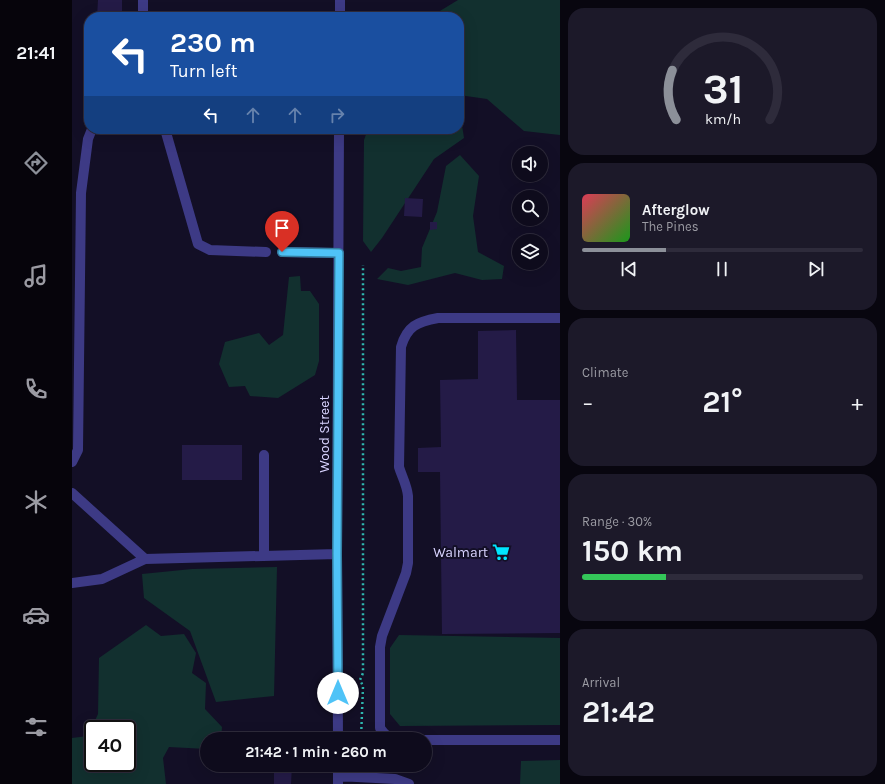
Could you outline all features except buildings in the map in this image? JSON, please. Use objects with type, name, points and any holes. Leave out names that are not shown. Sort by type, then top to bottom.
[{"type":"street","points":[[143,0],[143,12]]},
{"type":"street","points":[[340,0],[340,12]]},
{"type":"street","points":[[72,462],[78,450],[81,193],[88,139],[90,134]]},
{"type":"street","points":[[166,134],[198,244],[210,250],[266,252]]},
{"type":"street","name":"Wood Street","points":[[338,732],[337,554],[339,134]]},
{"type":"street","points":[[282,252],[339,253]]},
{"type":"street","points":[[383,732],[380,728],[380,648],[382,636],[406,573],[408,563],[408,488],[399,467],[400,347],[404,336],[412,326],[423,320],[438,318],[560,318]]},
{"type":"street","points":[[264,456],[264,556]]},
{"type":"street","points":[[72,493],[145,559]]},
{"type":"street","points":[[72,583],[102,579],[145,559],[337,554]]},
{"type":"street","points":[[432,740],[560,740]]},
{"type":"street","points":[[338,780],[395,782],[409,784]]},
{"type":"path","points":[[362,732],[363,686],[360,680],[363,673],[363,265]]},
{"type":"green space","points":[[458,0],[560,0],[560,135],[524,131],[487,99],[464,96],[464,12],[438,12]]},
{"type":"green space","points":[[366,134],[463,134],[464,138],[434,159],[382,238],[371,252],[363,241],[364,140]]},
{"type":"green space","points":[[460,155],[479,176],[473,216],[478,252],[504,266],[502,279],[482,280],[455,273],[408,285],[377,279],[388,268],[401,271],[421,267],[422,248],[437,212],[446,166]]},
{"type":"green space","points":[[300,276],[301,291],[310,291],[319,304],[319,361],[315,375],[278,398],[250,396],[245,386],[229,387],[219,364],[225,342],[259,333],[269,345],[283,335],[289,277]]},
{"type":"green space","points":[[277,567],[274,696],[216,702],[190,631],[144,598],[142,574],[192,569]]},
{"type":"green space","points":[[146,625],[161,636],[184,634],[196,653],[192,673],[206,683],[205,709],[222,727],[222,732],[200,732],[200,749],[169,747],[163,758],[166,784],[72,784],[72,738],[84,736],[84,772],[136,772],[136,720],[95,720],[98,714],[99,658]]},
{"type":"green space","points":[[399,635],[560,638],[560,725],[400,726],[390,714],[390,648]]},
{"type":"green space","points":[[560,760],[560,784],[520,784],[521,761]]},
{"type":"place","name":"Walmart","points":[[501,552]]},
{"type":"route","points":[[282,252],[339,253],[337,554],[338,693]]}]
